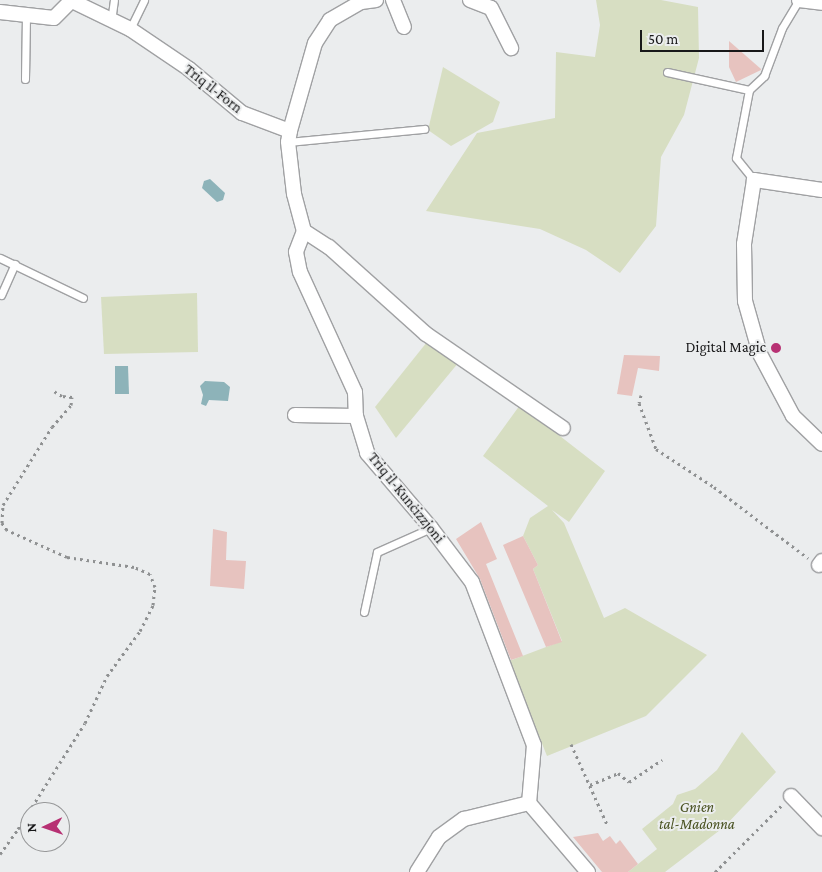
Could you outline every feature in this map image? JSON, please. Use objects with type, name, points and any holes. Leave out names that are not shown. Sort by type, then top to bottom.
[{"type":"street","points":[[376,0],[361,2],[330,20],[316,43],[289,137],[294,194],[304,231],[329,247],[426,334],[563,428]]},
{"type":"street","points":[[393,0],[404,27]]},
{"type":"street","name":"Triq il-Forn","points":[[71,1],[130,29],[190,69],[242,113],[289,137]]},
{"type":"street","points":[[0,12],[54,18],[71,1]]},
{"type":"street","points":[[473,1],[491,8],[511,48]]},
{"type":"street","points":[[803,1],[822,3]]},
{"type":"street","points":[[822,190],[754,180],[744,244],[745,301],[760,354],[793,416],[822,444]]},
{"type":"street","name":"Triq il-Kunċizzjoni","points":[[304,231],[296,252],[300,272],[355,392],[356,416],[367,453],[431,528],[472,582],[534,745],[529,803]]},
{"type":"street","points":[[295,415],[356,416]]},
{"type":"street","points":[[791,796],[822,828]]},
{"type":"street","points":[[417,872],[439,837],[464,819],[529,803],[588,872]]},
{"type":"lane","points":[[111,21],[114,0]]},
{"type":"lane","points":[[130,29],[144,0]]},
{"type":"lane","points":[[754,180],[736,158],[749,90],[764,76],[782,28],[803,1]]},
{"type":"lane","points":[[25,79],[26,15]]},
{"type":"lane","points":[[667,72],[749,90]]},
{"type":"lane","points":[[289,137],[424,130]]},
{"type":"lane","points":[[0,258],[83,298]]},
{"type":"lane","points":[[1,296],[15,264]]},
{"type":"lane","points":[[364,612],[377,552],[431,528]]},
{"type":"path","points":[[0,854],[85,723],[107,676],[140,631],[154,605],[155,587],[150,574],[134,567],[67,557],[7,530],[2,522],[3,505],[52,427],[71,405],[72,397],[62,396],[52,390]]},
{"type":"path","points":[[641,395],[639,403],[656,449],[820,563]]},
{"type":"path","points":[[571,744],[607,824]]},
{"type":"path","points":[[590,785],[618,773],[629,782],[662,760]]},
{"type":"path","points":[[715,872],[791,796]]},
{"type":"green space","points":[[596,0],[661,0],[698,7],[699,58],[684,115],[661,157],[656,226],[620,273],[586,250],[540,229],[426,211],[477,133],[555,118],[556,52],[595,57],[600,25]]},
{"type":"green space","points":[[443,67],[500,102],[493,122],[451,146],[428,130]]},
{"type":"green space","points":[[197,293],[198,352],[104,354],[101,297]]},
{"type":"green space","points":[[427,342],[459,362],[396,438],[375,407]]},
{"type":"green space","points":[[520,405],[605,471],[569,522],[552,510],[564,523],[604,618],[625,608],[707,655],[646,716],[547,756],[509,661],[562,641],[533,569],[538,565],[523,536],[530,518],[548,506],[483,456]]},
{"type":"green space","name":"Gnien tal-Madonna","points":[[742,732],[776,772],[724,827],[665,872],[628,872],[657,849],[642,829],[673,804],[677,795],[695,789],[717,770]]},
{"type":"water","points":[[210,179],[225,193],[223,200],[217,202],[202,188],[204,181]]},
{"type":"water","points":[[115,366],[128,366],[129,394],[115,394]]},
{"type":"water","points":[[205,381],[224,382],[230,387],[228,401],[209,400],[206,406],[201,404],[203,395],[200,386]]},
{"type":"building","points":[[729,41],[761,70],[736,82],[729,67]]},
{"type":"building","points":[[624,355],[660,356],[659,371],[638,368],[632,396],[617,394]]},
{"type":"building","points":[[481,522],[497,559],[486,564],[523,656],[511,660],[480,579],[456,539]]},
{"type":"building","points":[[213,529],[227,532],[226,560],[246,561],[244,589],[210,586]]},
{"type":"building","points":[[523,536],[538,565],[533,569],[562,642],[546,647],[503,545]]},
{"type":"building","points":[[598,833],[603,841],[610,836],[616,844],[620,840],[638,864],[628,872],[602,872],[573,837]]},
{"type":"place","name":"Digital Magic","points":[[776,348]]}]
